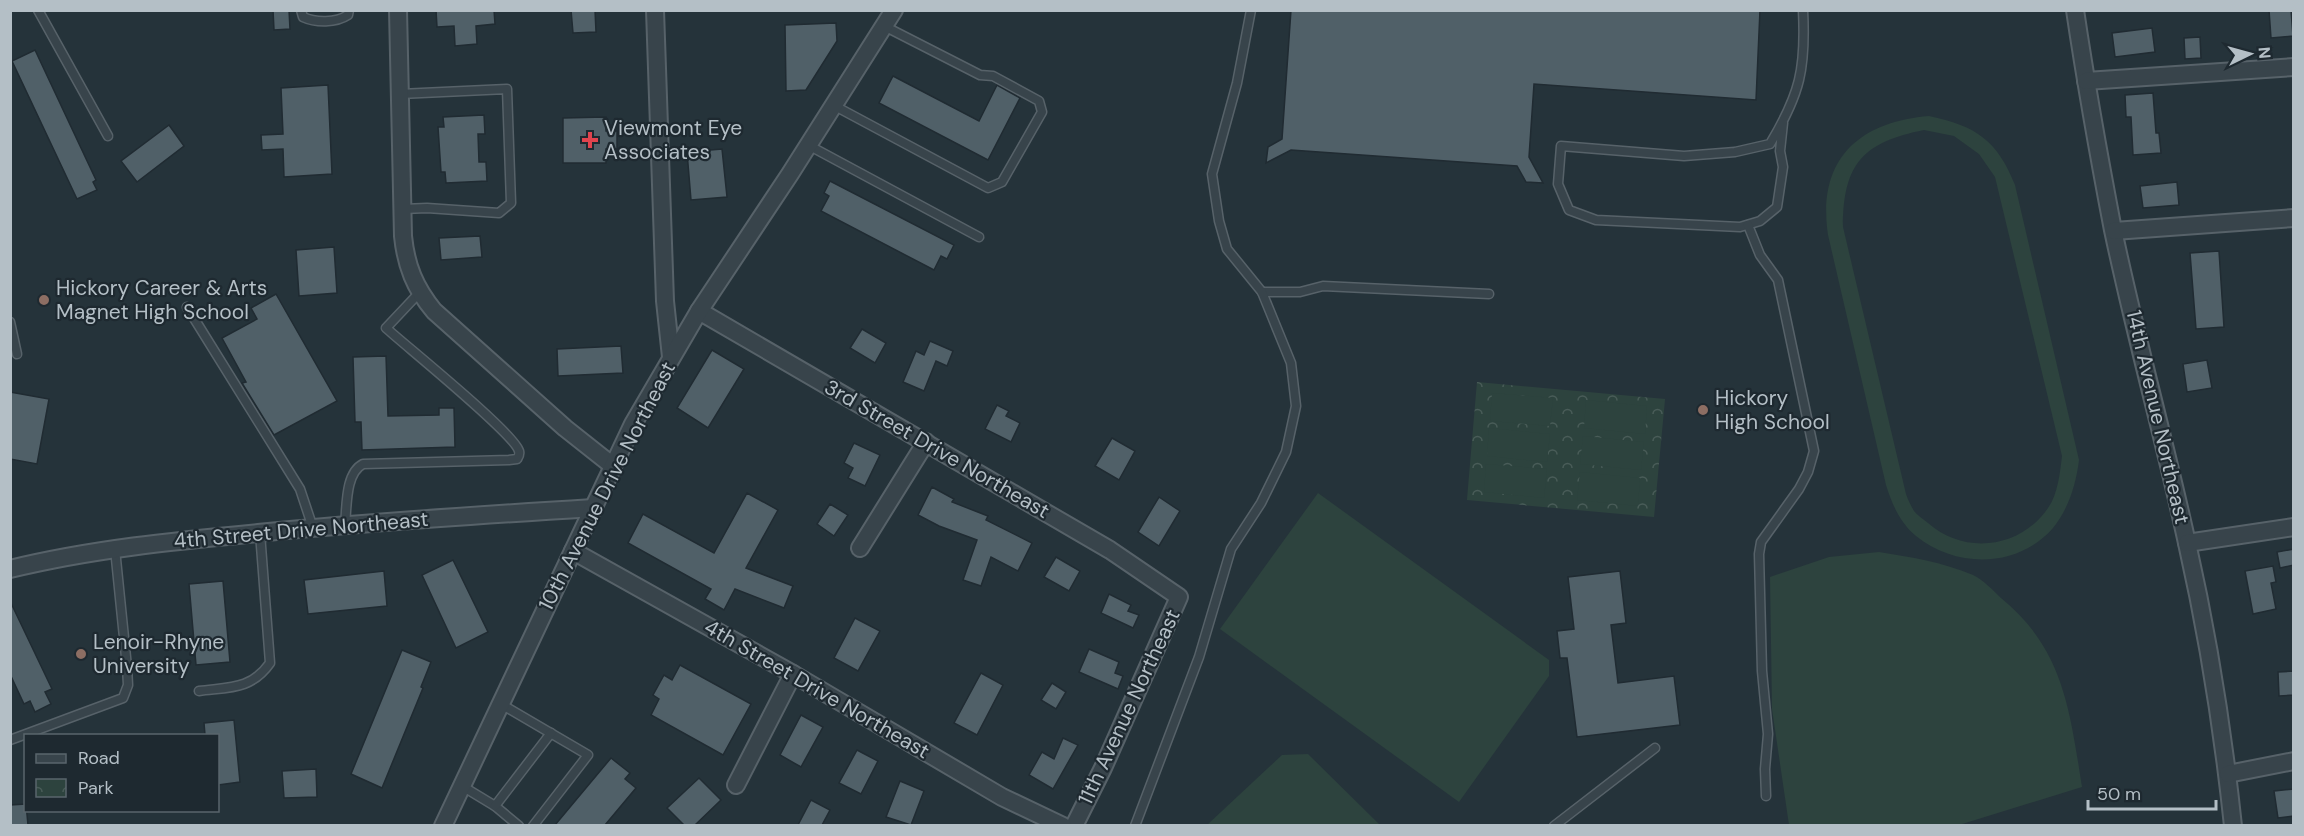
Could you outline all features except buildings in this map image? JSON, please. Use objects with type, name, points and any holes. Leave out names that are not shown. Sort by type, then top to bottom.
[{"type":"street","points":[[398,10],[405,254],[413,281],[434,311],[566,428],[613,466]]},
{"type":"street","points":[[655,10],[665,301],[671,357]]},
{"type":"street","name":"10th Avenue Drive Northeast","points":[[443,825],[633,424],[699,311],[894,10]]},
{"type":"street","name":"14th Avenue Northeast","points":[[2075,10],[2114,231],[2203,619],[2228,774],[2233,825]]},
{"type":"street","points":[[2086,81],[2294,67]]},
{"type":"street","points":[[2114,231],[2294,218]]},
{"type":"street","name":"3rd Street Drive Northeast","points":[[699,311],[1110,550],[1172,592]]},
{"type":"street","points":[[860,548],[926,442]]},
{"type":"street","name":"4th Street Drive Northeast","points":[[10,569],[146,544],[345,525],[593,508]]},
{"type":"street","points":[[2187,543],[2294,527]]},
{"type":"street","name":"4th Street Drive Northeast","points":[[573,550],[793,674],[1002,797],[1063,825]]},
{"type":"street","name":"11th Avenue Northeast","points":[[1074,825],[1103,768],[1179,597],[1172,592]]},
{"type":"street","points":[[736,785],[793,674]]},
{"type":"street","points":[[2228,774],[2294,761]]},
{"type":"lane","points":[[38,10],[108,136]]},
{"type":"lane","points":[[301,10],[303,17],[311,21],[340,20],[348,15],[349,10]]},
{"type":"lane","points":[[1134,825],[1199,657],[1231,549],[1261,503],[1286,452],[1296,406],[1291,363],[1262,292],[1227,249],[1219,221],[1212,174],[1237,83],[1251,10]]},
{"type":"lane","points":[[1783,123],[1780,152],[1783,167],[1776,207],[1760,221],[1748,225],[1740,227],[1596,220],[1569,210],[1558,184],[1561,146],[1684,156],[1735,152],[1770,144],[1783,123],[1800,84],[1805,46],[1803,10]]},
{"type":"lane","points":[[833,105],[987,188],[1002,182],[1042,112],[1039,101],[993,76],[980,75],[884,26]]},
{"type":"lane","points":[[400,94],[507,89],[511,203],[499,213],[428,208],[403,209]]},
{"type":"lane","points":[[808,145],[979,237]]},
{"type":"lane","points":[[1748,225],[1760,255],[1778,280],[1814,451],[1808,472],[1761,542],[1759,554],[1762,671],[1768,734],[1765,770],[1766,796]]},
{"type":"lane","points":[[1262,292],[1300,292],[1323,286],[1489,294]]},
{"type":"lane","points":[[345,525],[352,476],[355,468],[363,464],[510,460],[517,459],[519,455],[519,450],[513,442],[487,415],[386,328],[420,292]]},
{"type":"lane","points":[[187,307],[300,489],[313,528]]},
{"type":"lane","points":[[10,322],[18,354]]},
{"type":"lane","points":[[199,691],[239,686],[260,677],[270,663],[260,533]]},
{"type":"lane","points":[[26,734],[123,698],[128,685],[115,549]]},
{"type":"lane","points":[[501,704],[588,755],[533,825]]},
{"type":"lane","points":[[495,806],[551,734]]},
{"type":"lane","points":[[1554,825],[1655,748]]},
{"type":"lane","points":[[462,786],[495,806],[519,825]]},
{"type":"green space","points":[[1929,116],[1972,130],[1992,146],[2008,170],[2015,185],[2079,460],[2071,496],[2053,528],[2023,551],[2005,557],[1968,559],[1950,554],[1932,547],[1916,536],[1901,519],[1886,485],[1828,235],[1826,209],[1829,186],[1836,166],[1847,150],[1863,137],[1881,127]],"holes":[[[1924,130],[1954,136],[1979,154],[1995,177],[2062,456],[2056,490],[2048,508],[2036,522],[2022,532],[1991,543],[1958,540],[1942,533],[1917,514],[1910,503],[1843,227],[1847,187],[1853,171],[1872,149],[1886,141]]]},
{"type":"green space","points":[[1477,382],[1665,399],[1654,517],[1467,500]]},
{"type":"green space","points":[[1492,393],[1553,398],[1550,426],[1490,421]]},
{"type":"green space","points":[[1586,400],[1647,406],[1645,434],[1584,428]]},
{"type":"green space","points":[[1489,428],[1550,434],[1547,462],[1487,456]]},
{"type":"green space","points":[[1583,436],[1644,442],[1641,470],[1580,464]]},
{"type":"green space","points":[[1486,464],[1547,469],[1544,498],[1484,492]]},
{"type":"green space","points":[[1580,472],[1640,478],[1638,506],[1577,500]]},
{"type":"green space","points":[[1318,493],[1549,660],[1549,676],[1459,802],[1220,629]]},
{"type":"green space","points":[[1879,552],[1938,563],[1973,575],[1988,585],[2022,618],[2039,638],[2061,684],[2068,708],[2082,787],[1959,825],[1789,825],[1772,709],[1770,577],[1829,557]]},
{"type":"green space","points":[[1308,754],[1380,825],[1207,825],[1282,755]]},
{"type":"place","name":"Viewmont Eye Associates","points":[[590,140]]},
{"type":"place","name":"Hickory Career & Arts Magnet High School","points":[[44,300]]},
{"type":"place","name":"Hickory High School","points":[[1703,410]]},
{"type":"place","name":"Lenoir-Rhyne University","points":[[81,654]]}]
